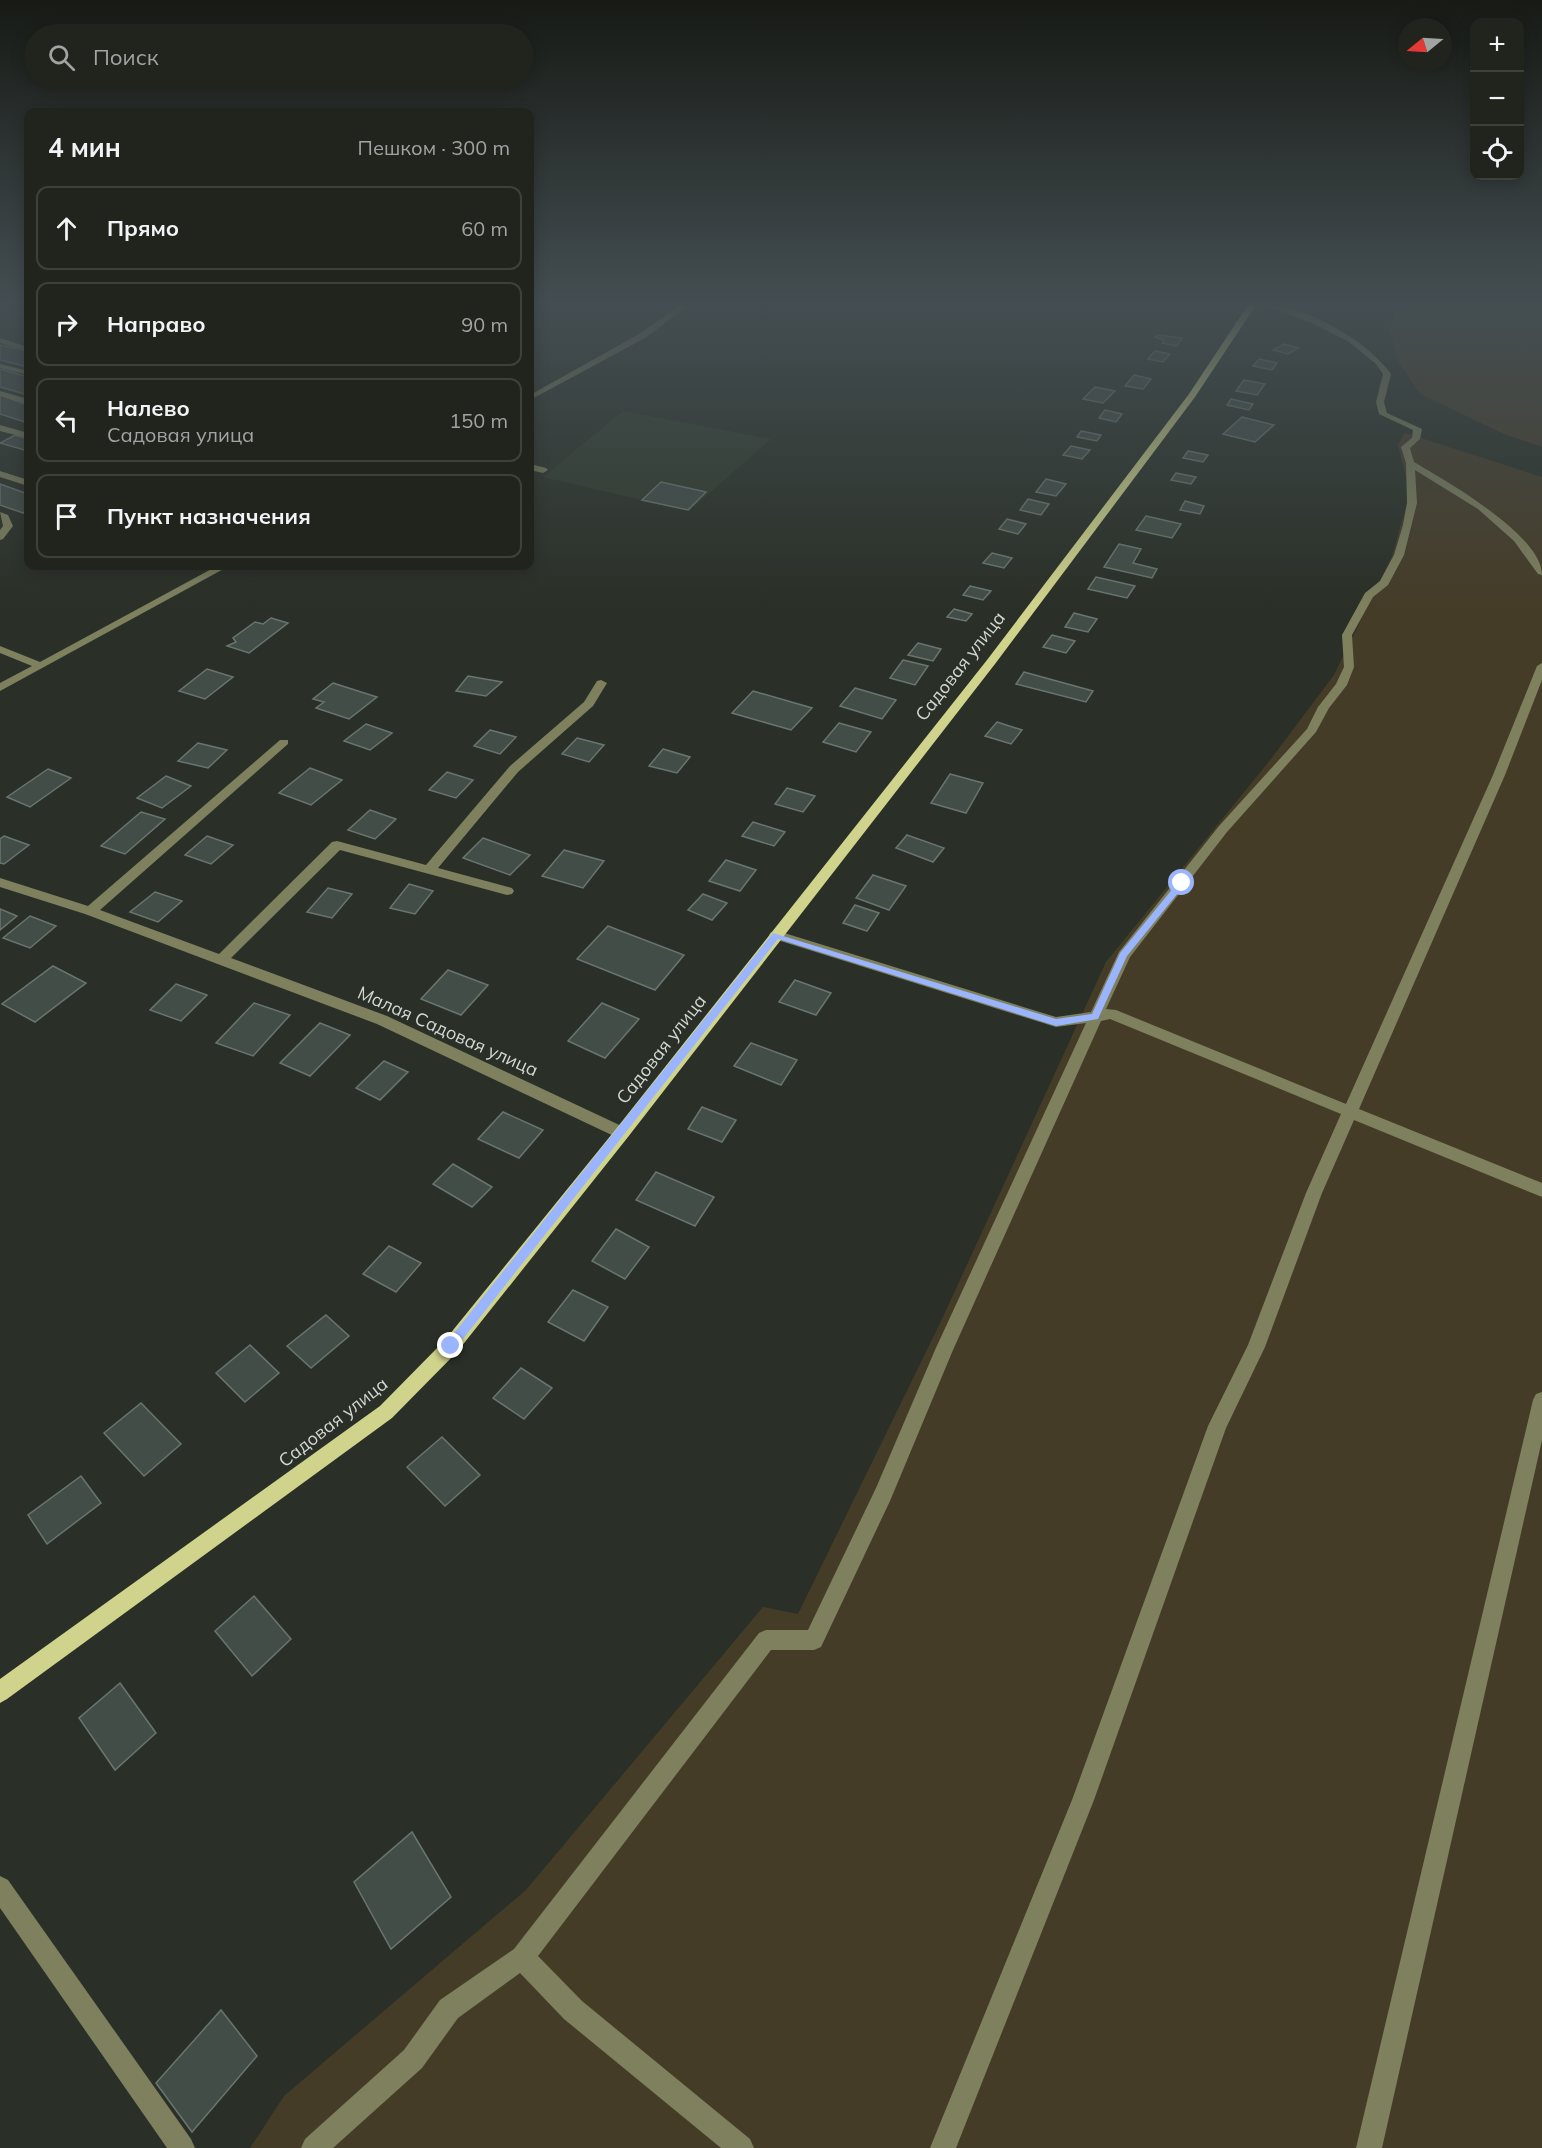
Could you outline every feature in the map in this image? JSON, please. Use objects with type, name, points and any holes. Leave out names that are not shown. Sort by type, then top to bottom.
[{"type":"main road","name":"Садовая улица","points":[[0,1692],[386,1412],[451,1346],[622,1133],[991,662],[1184,405]]},
{"type":"street","points":[[314,2148],[413,2059],[449,2009],[522,1957],[766,1640],[814,1640],[883,1494],[944,1350],[1124,955],[1223,829],[1312,730],[1324,707],[1341,685],[1349,667],[1347,635],[1369,595],[1384,583],[1399,555],[1412,503],[1410,463],[1405,447],[1416,439],[1418,429],[1383,414],[1381,405]]},
{"type":"street","points":[[0,428],[24,435]]},
{"type":"street","points":[[0,436],[13,431]]},
{"type":"street","points":[[1410,463],[1481,507],[1517,539],[1542,572]]},
{"type":"street","points":[[534,468],[543,470]]},
{"type":"street","points":[[0,474],[24,482]]},
{"type":"street","points":[[0,515],[5,517],[8,526],[0,537]]},
{"type":"street","points":[[0,688],[38,665],[216,570]]},
{"type":"street","points":[[0,649],[38,665]]},
{"type":"street","points":[[943,2148],[1083,1800],[1217,1426],[1256,1347],[1314,1193],[1476,829],[1542,666]]},
{"type":"street","points":[[429,870],[514,770],[589,704],[601,684]]},
{"type":"street","points":[[90,911],[284,741]]},
{"type":"street","points":[[220,961],[337,845],[507,891]]},
{"type":"street","name":"Малая Садовая улица","points":[[0,882],[90,911],[382,1020],[622,1133]]},
{"type":"street","points":[[776,935],[1056,1022],[1111,1014],[1542,1190]]},
{"type":"street","points":[[1369,2148],[1542,1400]]},
{"type":"street","points":[[0,1888],[182,2148]]},
{"type":"street","points":[[522,1957],[573,2010],[741,2148]]},
{"type":"shaded area","points":[[1444,405],[1542,405],[1542,447],[1504,434]]},
{"type":"shaded area","points":[[623,411],[771,439],[689,511],[543,477]]},
{"type":"shaded area","points":[[1405,433],[1542,477],[1542,2148],[250,2148],[284,2096],[526,1890],[763,1607],[798,1614],[943,1317],[1106,962],[1271,759],[1334,675],[1392,556],[1410,493],[1398,445]]},
{"type":"building","points":[[0,405],[24,405],[24,422],[0,414]]},
{"type":"building","points":[[1228,405],[1252,405],[1249,410]]},
{"type":"building","points":[[1105,410],[1122,414],[1116,422],[1099,418]]},
{"type":"building","points":[[1242,417],[1274,425],[1255,442],[1223,434]]},
{"type":"building","points":[[1081,431],[1101,435],[1097,441],[1077,437]]},
{"type":"building","points":[[15,435],[24,438],[24,450],[0,443]]},
{"type":"building","points":[[1071,446],[1090,450],[1082,459],[1063,455]]},
{"type":"building","points":[[1188,451],[1208,455],[1203,462],[1183,458]]},
{"type":"building","points":[[1176,473],[1196,477],[1191,484],[1171,480]]},
{"type":"building","points":[[1046,479],[1066,484],[1056,496],[1036,492]]},
{"type":"building","points":[[661,482],[706,492],[688,510],[642,500]]},
{"type":"building","points":[[0,484],[24,493],[23,513],[0,505]]},
{"type":"building","points":[[1028,499],[1049,504],[1041,515],[1020,510]]},
{"type":"building","points":[[1185,501],[1204,506],[1200,514],[1180,510]]},
{"type":"building","points":[[1146,516],[1181,524],[1172,538],[1136,530]]},
{"type":"building","points":[[1007,519],[1026,524],[1018,534],[999,529]]},
{"type":"building","points":[[1119,544],[1141,549],[1133,563],[1157,569],[1152,578],[1104,567]]},
{"type":"building","points":[[992,553],[1012,558],[1004,568],[983,563]]},
{"type":"building","points":[[1096,577],[1135,586],[1127,598],[1088,589]]},
{"type":"building","points":[[970,586],[991,591],[983,600],[963,595]]},
{"type":"building","points":[[954,609],[972,614],[966,621],[947,617]]},
{"type":"building","points":[[1074,613],[1097,619],[1088,632],[1065,627]]},
{"type":"building","points":[[271,618],[288,623],[249,653],[227,646],[236,642],[233,638],[255,622],[263,624]]},
{"type":"building","points":[[1052,635],[1075,641],[1066,653],[1043,647]]},
{"type":"building","points":[[918,643],[941,649],[933,661],[908,655]]},
{"type":"building","points":[[903,660],[928,666],[915,685],[890,678]]},
{"type":"building","points":[[207,669],[233,677],[205,699],[179,691]]},
{"type":"building","points":[[1024,672],[1093,691],[1086,702],[1016,684]]},
{"type":"building","points":[[468,676],[502,682],[486,696],[456,691]]},
{"type":"building","points":[[333,683],[377,697],[349,719],[316,708],[324,702],[313,699]]},
{"type":"building","points":[[855,688],[896,700],[882,719],[840,706]]},
{"type":"building","points":[[753,691],[812,708],[791,730],[732,713]]},
{"type":"building","points":[[997,722],[1022,730],[1011,744],[985,736]]},
{"type":"building","points":[[839,723],[871,732],[856,752],[823,742]]},
{"type":"building","points":[[366,724],[392,733],[370,750],[344,741]]},
{"type":"building","points":[[490,730],[516,737],[500,754],[474,746]]},
{"type":"building","points":[[577,738],[604,745],[589,762],[562,754]]},
{"type":"building","points":[[198,743],[227,750],[208,768],[178,761]]},
{"type":"building","points":[[663,749],[690,757],[677,773],[649,766]]},
{"type":"building","points":[[310,768],[342,780],[311,805],[279,793]]},
{"type":"building","points":[[48,769],[71,778],[30,807],[7,797]]},
{"type":"building","points":[[447,772],[473,780],[456,798],[429,790]]},
{"type":"building","points":[[950,774],[983,783],[966,813],[931,803]]},
{"type":"building","points":[[166,776],[191,786],[162,808],[137,798]]},
{"type":"building","points":[[787,788],[815,796],[803,812],[775,804]]},
{"type":"building","points":[[370,810],[396,819],[375,839],[348,830]]},
{"type":"building","points":[[141,812],[165,819],[125,854],[101,846]]},
{"type":"building","points":[[753,822],[785,832],[774,846],[742,836]]},
{"type":"building","points":[[907,835],[944,848],[933,862],[896,848]]},
{"type":"building","points":[[4,836],[29,845],[4,864],[0,863],[0,839]]},
{"type":"building","points":[[207,836],[233,845],[211,864],[185,855]]},
{"type":"building","points":[[483,838],[530,855],[510,875],[463,858]]},
{"type":"building","points":[[564,850],[604,861],[583,888],[542,876]]},
{"type":"building","points":[[726,860],[756,870],[740,891],[709,881]]},
{"type":"building","points":[[873,875],[906,886],[889,910],[856,898]]},
{"type":"building","points":[[409,884],[433,891],[415,914],[390,908]]},
{"type":"building","points":[[328,888],[352,894],[332,918],[307,912]]},
{"type":"building","points":[[155,892],[182,901],[158,922],[130,912]]},
{"type":"building","points":[[703,894],[727,903],[712,920],[688,910]]},
{"type":"building","points":[[855,905],[879,913],[867,931],[843,923]]},
{"type":"building","points":[[0,909],[17,916],[0,930]]},
{"type":"building","points":[[30,916],[56,926],[30,948],[3,938]]},
{"type":"building","points":[[608,926],[684,955],[655,990],[577,959]]},
{"type":"building","points":[[53,966],[86,983],[35,1022],[2,1004]]},
{"type":"building","points":[[448,970],[488,985],[461,1015],[421,999]]},
{"type":"building","points":[[795,980],[831,993],[816,1015],[779,1002]]},
{"type":"building","points":[[176,984],[207,995],[181,1021],[150,1010]]},
{"type":"building","points":[[254,1003],[290,1015],[253,1056],[216,1043]]},
{"type":"building","points":[[602,1003],[639,1019],[605,1058],[568,1041]]},
{"type":"building","points":[[320,1023],[350,1035],[310,1076],[280,1063]]},
{"type":"building","points":[[751,1043],[797,1060],[781,1085],[734,1066]]},
{"type":"building","points":[[384,1061],[408,1072],[380,1100],[356,1088]]},
{"type":"building","points":[[702,1107],[736,1120],[722,1142],[688,1129]]},
{"type":"building","points":[[503,1112],[543,1130],[519,1158],[478,1139]]},
{"type":"building","points":[[453,1164],[492,1187],[472,1207],[433,1184]]},
{"type":"building","points":[[656,1172],[714,1197],[695,1226],[636,1200]]},
{"type":"building","points":[[616,1229],[649,1247],[625,1279],[592,1261]]},
{"type":"building","points":[[389,1246],[421,1263],[396,1292],[363,1274]]},
{"type":"building","points":[[573,1290],[608,1307],[584,1341],[548,1322]]},
{"type":"building","points":[[326,1315],[349,1336],[311,1368],[287,1346]]},
{"type":"building","points":[[250,1345],[279,1373],[245,1402],[216,1373]]},
{"type":"building","points":[[521,1368],[552,1388],[524,1419],[493,1398]]},
{"type":"building","points":[[141,1403],[181,1444],[144,1476],[104,1433]]},
{"type":"building","points":[[442,1437],[480,1475],[445,1506],[407,1467]]},
{"type":"building","points":[[81,1476],[101,1503],[47,1544],[28,1515]]},
{"type":"building","points":[[254,1596],[291,1639],[252,1676],[215,1631]]},
{"type":"building","points":[[120,1683],[156,1733],[115,1770],[79,1718]]},
{"type":"building","points":[[412,1832],[451,1897],[391,1949],[354,1882]]},
{"type":"building","points":[[221,2010],[257,2056],[192,2132],[156,2083]]},
{"type":"route","points":[[451,1346],[622,1133],[776,935],[1056,1022],[1095,1017],[1124,955],[1182,883]]}]
